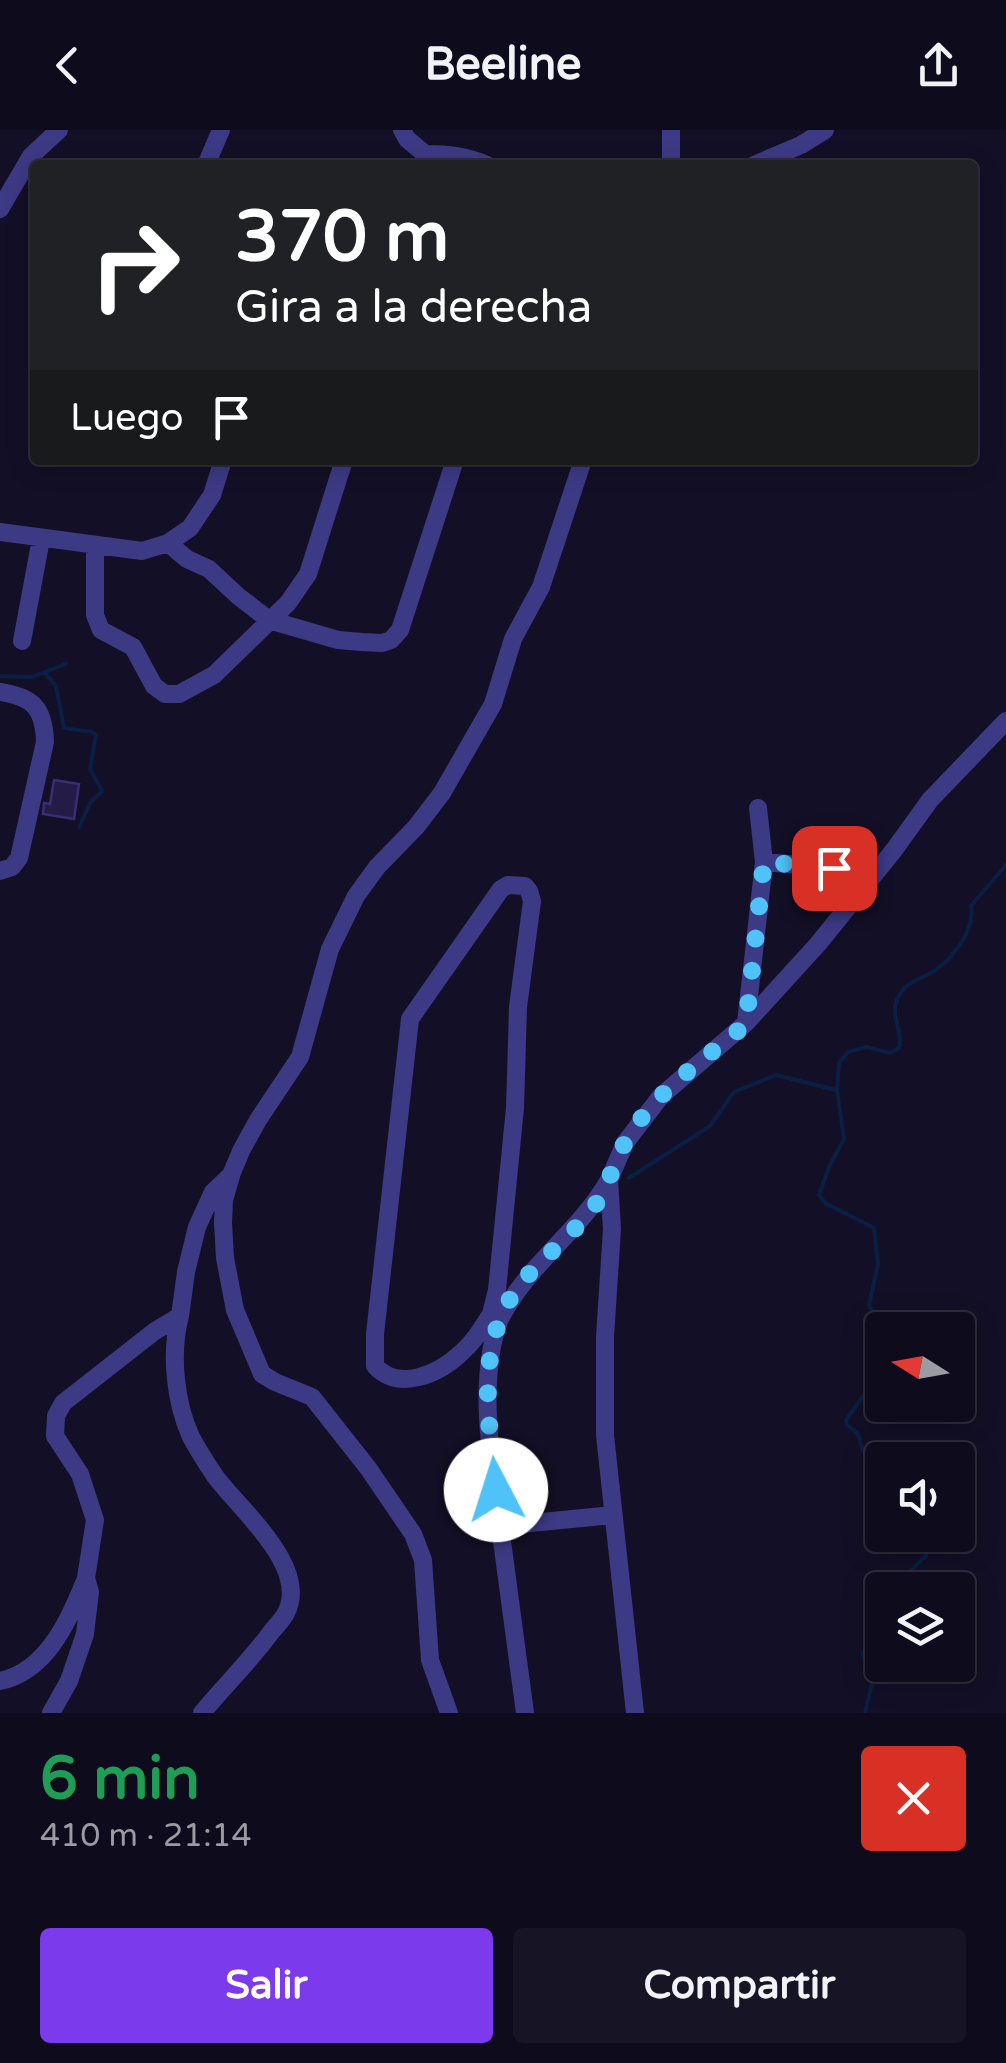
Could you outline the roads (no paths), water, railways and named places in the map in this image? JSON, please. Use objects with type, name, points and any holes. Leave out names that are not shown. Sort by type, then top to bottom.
[{"type":"street","points":[[0,209],[31,156],[59,130]]},
{"type":"street","points":[[208,160],[221,130]]},
{"type":"street","points":[[402,130],[424,160],[467,156],[476,160]]},
{"type":"street","points":[[671,130],[671,160]]},
{"type":"street","points":[[766,160],[825,130]]},
{"type":"street","points":[[0,532],[142,552],[168,544],[190,528],[212,494],[221,465]]},
{"type":"street","points":[[95,546],[96,615],[101,630],[133,647],[154,686],[165,694],[179,694],[214,675],[288,602],[308,574],[342,465]]},
{"type":"street","points":[[168,544],[208,569],[269,620],[338,640],[382,643],[392,640],[400,630],[453,465]]},
{"type":"street","points":[[449,1713],[430,1660],[423,1560],[413,1534],[312,1397],[262,1374],[235,1310],[225,1258],[224,1200],[241,1151],[300,1057],[330,948],[356,896],[376,867],[442,793],[493,704],[513,638],[542,587],[581,465]]},
{"type":"street","points":[[22,641],[42,539]]},
{"type":"street","points":[[0,692],[22,696],[37,708],[44,724],[45,742],[19,858],[12,867],[0,871]]},
{"type":"street","points":[[525,1713],[500,1526],[488,1374],[494,1336],[495,1318],[497,1290],[515,1108],[518,1007],[532,901],[525,886],[516,884],[501,889],[414,1010],[374,1334],[375,1366],[393,1379],[411,1380],[438,1370],[459,1356],[495,1318],[519,1286],[596,1203],[625,1142],[660,1096],[746,1024],[818,944],[930,800],[1006,721]]},
{"type":"street","points":[[746,1024],[764,862],[758,808]]},
{"type":"street","points":[[764,862],[834,868]]},
{"type":"street","points":[[202,1713],[263,1644],[286,1612],[292,1595],[288,1575],[273,1545],[215,1476],[190,1435],[173,1359],[174,1336],[197,1227],[214,1192],[231,1175]]},
{"type":"street","points":[[609,1180],[612,1230],[605,1435],[635,1713]]},
{"type":"street","points":[[0,1682],[30,1669],[46,1653],[73,1611],[86,1578],[95,1520],[80,1474],[56,1436],[56,1416],[63,1403],[180,1316]]},
{"type":"street","points":[[500,1526],[613,1515]]},
{"type":"street","points":[[51,1713],[85,1634],[90,1592],[86,1578]]},
{"type":"waterway","points":[[0,676],[32,677],[66,664]]},
{"type":"waterway","points":[[45,673],[56,686],[64,728],[96,735],[90,769],[102,791],[90,803],[79,828]]},
{"type":"waterway","points":[[872,1312],[869,1305],[878,1264],[874,1228],[825,1203],[819,1195],[844,1139],[837,1090],[839,1063],[848,1052],[867,1047],[890,1053],[899,1048],[895,1008],[900,994],[951,956],[965,936],[971,906],[1006,865]]},
{"type":"waterway","points":[[629,1178],[710,1126],[734,1092],[776,1075],[836,1090]]},
{"type":"waterway","points":[[865,1394],[846,1420],[857,1433],[865,1455]]},
{"type":"waterway","points":[[909,1572],[925,1552]]},
{"type":"waterway","points":[[865,1649],[865,1662]]},
{"type":"waterway","points":[[865,1713],[872,1682]]}]
